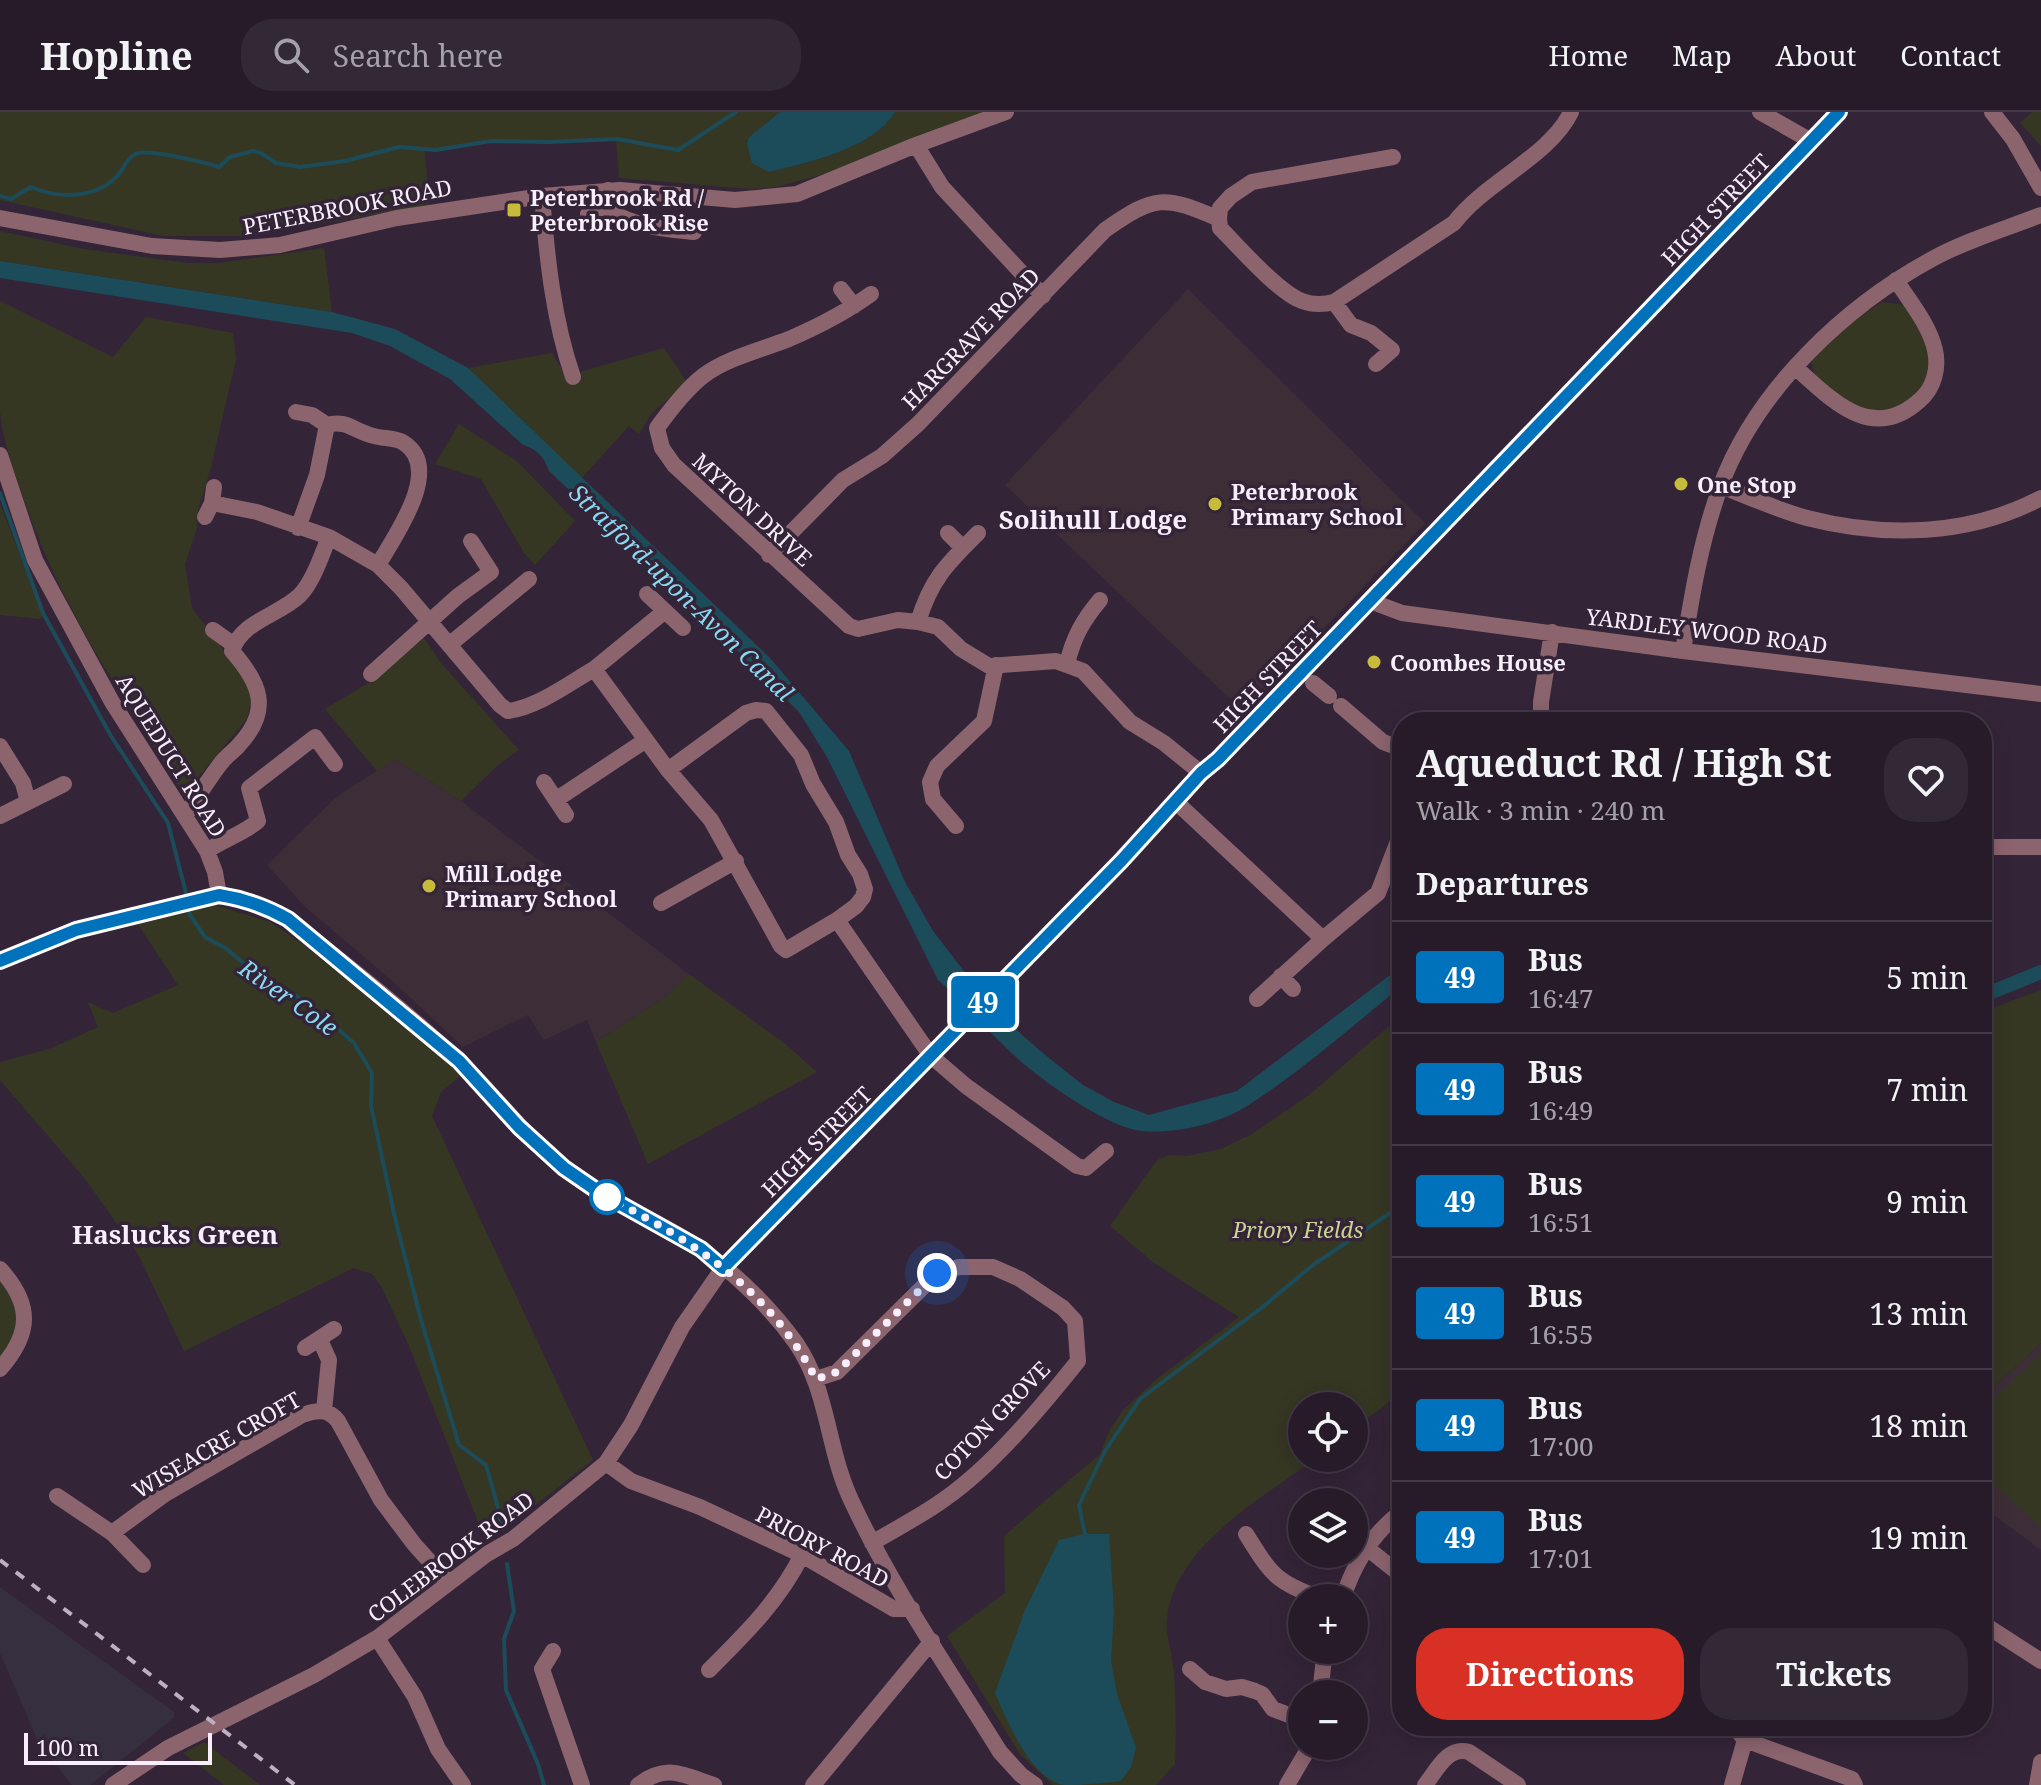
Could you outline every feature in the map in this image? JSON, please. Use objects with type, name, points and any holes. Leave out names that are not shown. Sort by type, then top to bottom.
[{"type":"street","name":"PETERBROOK ROAD","points":[[0,218],[152,246],[220,250],[280,245],[397,218],[542,196],[608,190],[735,200],[797,194],[1006,112]]},
{"type":"street","points":[[1376,364],[1392,350],[1378,337],[1351,325],[1334,302],[1454,223],[1468,205],[1546,144],[1571,112]]},
{"type":"street","points":[[1760,112],[1811,141]]},
{"type":"street","name":"HIGH STREET","points":[[723,1268],[1514,453],[1839,112]]},
{"type":"street","points":[[1992,112],[2036,164],[2041,188]]},
{"type":"street","points":[[916,145],[942,187],[1043,296]]},
{"type":"street","points":[[1219,219],[1220,208],[1252,182],[1393,157]]},
{"type":"street","points":[[608,190],[610,211]]},
{"type":"street","points":[[542,196],[560,337],[573,377]]},
{"type":"street","name":"HARGRAVE ROAD","points":[[769,555],[843,480],[882,456],[918,424],[1105,230],[1137,208],[1161,200],[1182,203],[1219,219],[1220,228],[1283,290],[1300,301],[1321,305],[1334,302]]},
{"type":"street","points":[[588,214],[610,211],[654,227],[694,232]]},
{"type":"street","points":[[1683,651],[1696,565],[1721,486],[1754,423],[1795,367],[1844,319],[1896,280],[1936,257],[2041,215]]},
{"type":"street","points":[[1795,367],[1829,397],[1863,417],[1893,417],[1917,403],[1932,385],[1936,369],[1935,351],[1930,334],[1896,280]]},
{"type":"street","points":[[841,289],[854,306]]},
{"type":"street","name":"MYTON DRIVE","points":[[871,294],[854,306],[792,337],[737,358],[703,376],[657,428],[662,448],[674,465],[849,626],[858,629],[898,620],[918,622]]},
{"type":"street","points":[[296,412],[312,415],[327,425],[347,423],[366,434],[400,440],[407,444],[420,467],[420,481],[403,526],[378,565]]},
{"type":"street","points":[[298,528],[317,475],[327,425]]},
{"type":"street","name":"AQUEDUCT ROAD","points":[[0,455],[35,560],[112,702],[207,851],[219,895]]},
{"type":"street","points":[[1721,486],[1804,517],[1860,530],[1905,531],[1958,526],[2019,510],[2041,498]]},
{"type":"street","points":[[210,502],[257,512],[329,537],[378,565],[508,711],[529,705],[594,669],[665,611]]},
{"type":"street","points":[[948,533],[963,548]]},
{"type":"street","points":[[978,533],[939,572],[925,598],[918,622],[938,627],[961,649],[989,666],[1056,661],[1083,671],[1130,722],[1164,743],[1201,773]]},
{"type":"street","points":[[185,816],[222,761],[249,733],[260,709],[252,674],[232,651],[234,645],[263,617],[298,597],[308,585],[329,537]]},
{"type":"street","points":[[371,674],[458,596],[491,572],[471,541]]},
{"type":"street","points":[[449,645],[529,579]]},
{"type":"street","points":[[647,594],[683,628]]},
{"type":"street","name":"YARDLEY WOOD ROAD","points":[[1374,596],[1378,604],[1402,613],[2041,694]]},
{"type":"street","points":[[1067,664],[1083,620],[1101,600]]},
{"type":"street","points":[[213,630],[234,645]]},
{"type":"street","points":[[1541,712],[1552,632]]},
{"type":"street","points":[[956,826],[933,799],[930,782],[937,766],[984,721],[996,665]]},
{"type":"street","points":[[594,669],[668,770],[711,820],[781,946],[786,950],[837,920],[863,897],[865,889],[860,874],[848,855],[836,822],[813,784],[801,755],[766,711],[746,713],[668,770]]},
{"type":"street","points":[[1313,683],[1383,742],[1392,745]]},
{"type":"street","points":[[207,851],[226,838],[245,832],[258,821],[249,788],[315,737],[335,764]]},
{"type":"street","points":[[557,799],[646,740]]},
{"type":"street","points":[[0,746],[23,783],[28,802]]},
{"type":"street","points":[[544,782],[566,815]]},
{"type":"street","points":[[0,816],[64,784]]},
{"type":"street","points":[[1176,802],[1323,939]]},
{"type":"street","points":[[1992,847],[2041,847]]},
{"type":"street","points":[[1257,999],[1378,893],[1392,857]]},
{"type":"street","points":[[661,903],[736,861]]},
{"type":"street","points":[[0,961],[76,930],[219,895],[256,903],[288,919],[459,1061],[519,1127],[564,1168],[599,1192],[701,1249],[738,1278],[793,1340],[816,1379],[836,1458],[850,1499],[872,1543],[1000,1752],[1035,1785]]},
{"type":"street","points":[[837,920],[931,1056],[966,1086],[1077,1166],[1086,1168],[1106,1151]]},
{"type":"street","points":[[1281,976],[1293,989]]},
{"type":"street","name":"COTON GROVE","points":[[816,1379],[837,1372],[937,1273],[959,1267],[993,1267],[1006,1271],[1063,1308],[1075,1321],[1078,1361],[1037,1410],[988,1461],[947,1497],[872,1543]]},
{"type":"street","name":"COLEBROOK ROAD","points":[[113,1785],[168,1748],[314,1675],[377,1638],[487,1554],[513,1539],[606,1463],[631,1425],[682,1327],[723,1268]]},
{"type":"street","points":[[0,1269],[14,1284],[24,1314],[22,1339],[16,1352],[0,1369]]},
{"type":"street","points":[[324,1411],[329,1360],[312,1344],[334,1329]]},
{"type":"street","name":"WISEACRE CROFT","points":[[112,1533],[165,1494],[302,1415],[324,1411],[333,1414],[338,1421],[381,1500],[449,1583]]},
{"type":"street","name":"PRIORY ROAD","points":[[606,1463],[631,1481],[700,1507],[802,1555],[894,1609],[912,1609]]},
{"type":"street","points":[[57,1496],[112,1533],[143,1565]]},
{"type":"street","points":[[1368,1547],[1392,1519]]},
{"type":"street","points":[[1246,1534],[1269,1571],[1288,1586]]},
{"type":"street","points":[[1368,1549],[1392,1568]]},
{"type":"street","points":[[709,1670],[766,1612],[790,1579],[802,1555]]},
{"type":"street","points":[[1992,1629],[2041,1661]]},
{"type":"street","points":[[377,1638],[415,1697],[438,1749],[463,1785]]},
{"type":"street","points":[[813,1785],[932,1641]]},
{"type":"street","points":[[553,1651],[542,1669],[582,1785]]},
{"type":"street","points":[[1190,1669],[1205,1682],[1226,1689],[1242,1687],[1262,1694],[1273,1709],[1288,1715]]},
{"type":"street","points":[[1732,1785],[1746,1736]]},
{"type":"street","points":[[1754,1736],[1852,1779],[1855,1785]]},
{"type":"street","points":[[1425,1785],[1446,1756],[1463,1750],[1518,1785]]},
{"type":"street","points":[[1287,1785],[1302,1760]]},
{"type":"street","points":[[2037,1785],[2041,1762]]},
{"type":"street","points":[[638,1785],[657,1773],[671,1771],[714,1785]]},
{"type":"shaded area","name":"Peterbrook Primary School","points":[[1188,289],[1425,523],[1244,712],[1005,485]]},
{"type":"shaded area","name":"Mill Lodge Primary School","points":[[395,759],[461,801],[689,974],[668,995],[596,1042],[587,1020],[544,1040],[528,1015],[463,1047],[389,978],[305,907],[267,865],[335,798]]},
{"type":"shaded area","points":[[2041,1343],[2041,1550],[1992,1514],[1992,1388]]},
{"type":"shaded area","points":[[0,1587],[174,1712],[174,1718],[90,1785],[72,1785],[38,1741],[0,1653]]},
{"type":"green space","points":[[0,112],[780,112],[749,137],[769,172],[820,159],[856,145],[885,125],[895,112],[984,112],[835,171],[776,187],[750,189],[619,178],[616,139],[491,141],[425,151],[429,205],[252,236],[163,236],[0,200]]},
{"type":"green space","points":[[2032,112],[2041,112],[2041,146],[2020,123]]},
{"type":"green space","points":[[0,231],[84,249],[188,263],[219,263],[324,248],[332,312],[0,261]]},
{"type":"green space","points":[[0,301],[113,357],[146,317],[233,333],[236,359],[198,510],[197,528],[185,564],[192,608],[243,676],[252,697],[247,719],[184,794],[73,612],[37,534],[5,443],[1,422]]},
{"type":"green space","points":[[1882,302],[1906,305],[1927,338],[1931,372],[1922,391],[1888,413],[1863,411],[1815,378],[1811,360],[1846,326]]},
{"type":"green space","points":[[664,348],[687,382],[651,414],[639,434],[629,426],[581,479],[468,368],[552,353],[568,380],[583,371]]},
{"type":"green space","points":[[459,424],[518,462],[575,521],[535,565],[524,553],[481,479],[435,464]]},
{"type":"green space","points":[[0,504],[43,613],[41,619],[0,615]]},
{"type":"green space","points":[[424,638],[441,663],[519,750],[497,766],[461,801],[395,759],[377,771],[325,709],[378,677]]},
{"type":"green space","points":[[214,905],[270,922],[304,945],[462,1075],[441,1092],[432,1116],[593,1460],[507,1527],[484,1537],[409,1346],[382,1288],[372,1274],[354,1268],[184,1351],[138,1254],[86,1180],[0,1080],[0,1062],[52,1048],[98,1027],[88,1002],[113,1013],[178,985],[137,923],[179,910]]},
{"type":"green space","points":[[689,974],[784,1043],[817,1072],[648,1164],[596,1042],[668,995]]},
{"type":"green space","points":[[2041,990],[2041,1343],[1992,1388],[1992,1008]]},
{"type":"green space","name":"Priory Fields","points":[[1392,1024],[1392,1400],[1368,1418],[1368,1392],[1288,1392],[1288,1472],[1296,1472],[1224,1526],[1186,1569],[1173,1593],[1167,1632],[1175,1684],[1175,1764],[1156,1785],[1053,1785],[1020,1754],[947,1636],[1005,1593],[1004,1536],[1100,1454],[1109,1431],[1123,1410],[1157,1379],[1239,1317],[1154,1263],[1110,1226],[1157,1160],[1170,1155],[1187,1156],[1221,1149],[1252,1134],[1309,1095]]},
{"type":"green space","points":[[0,1269],[24,1314],[0,1369]]},
{"type":"green space","points":[[2041,1354],[2041,1528],[1992,1483],[1992,1400]]},
{"type":"green space","points":[[204,1742],[260,1785],[224,1785],[183,1753]]},
{"type":"water","points":[[780,112],[895,112],[885,125],[855,145],[820,159],[769,172],[752,163],[747,144],[749,137]]},
{"type":"water","points":[[0,261],[332,312],[395,329],[468,368],[770,658],[849,751],[905,882],[933,931],[977,988],[997,1013],[1044,1054],[1083,1085],[1114,1102],[1149,1115],[1237,1091],[1392,974],[1392,994],[1287,1078],[1247,1106],[1223,1118],[1155,1132],[1129,1128],[1099,1115],[1030,1069],[938,980],[827,757],[799,712],[549,471],[539,454],[523,445],[450,379],[390,346],[352,333],[0,278]]},
{"type":"water","points":[[1084,1534],[1109,1534],[1114,1611],[1111,1661],[1117,1694],[1136,1748],[1131,1767],[1121,1781],[1065,1785],[1041,1773],[1031,1761],[1013,1733],[995,1693],[1025,1610],[1059,1540]]},
{"type":"waterway","points":[[0,196],[11,199],[31,187],[53,194],[88,193],[109,183],[132,156],[139,153],[178,157],[219,167],[230,157],[253,151],[276,163],[300,167],[345,161],[399,147],[436,150],[491,141],[617,139],[678,150],[736,112]]},
{"type":"waterway","name":"River Cole","points":[[0,493],[43,613],[111,736],[168,823],[187,897]]},
{"type":"waterway","name":"River Cole","points":[[188,906],[190,915],[205,937],[227,949],[259,977],[298,997],[323,1016],[354,1043],[372,1073],[371,1106],[421,1320],[459,1445],[486,1465],[499,1511],[500,1529]]},
{"type":"waterway","name":"Stratford-upon-Avon Canal","points":[[1992,992],[2041,972]]},
{"type":"waterway","points":[[1085,1535],[1079,1505],[1105,1451],[1140,1399],[1313,1265],[1392,1212]]},
{"type":"waterway","name":"River Cole","points":[[507,1564],[514,1611],[504,1639],[506,1690],[544,1785]]},
{"type":"railway","points":[[0,1560],[295,1785]]},
{"type":"bus line","name":"49","points":[[0,961],[76,930],[219,895],[268,908],[288,919],[420,1026],[468,1069],[519,1127],[564,1168],[599,1192],[701,1249],[723,1268],[1121,861],[1201,773],[1494,474],[1839,112]]},
{"type":"place","name":"Peterbrook Rd / Peterbrook Rise","points":[[514,210]]},
{"type":"place","name":"One Stop","points":[[1681,484]]},
{"type":"place","name":"Peterbrook Primary School","points":[[1215,504]]},
{"type":"place","name":"Coombes House","points":[[1374,662]]},
{"type":"place","name":"Mill Lodge Primary School","points":[[429,886]]},
{"type":"district","name":"Solihull Lodge","points":[[1093,519]]},
{"type":"district","name":"Haslucks Green","points":[[175,1234]]},
{"type":"route","points":[[607,1197],[701,1249],[738,1278],[793,1340],[816,1379],[837,1372],[937,1273]]}]
